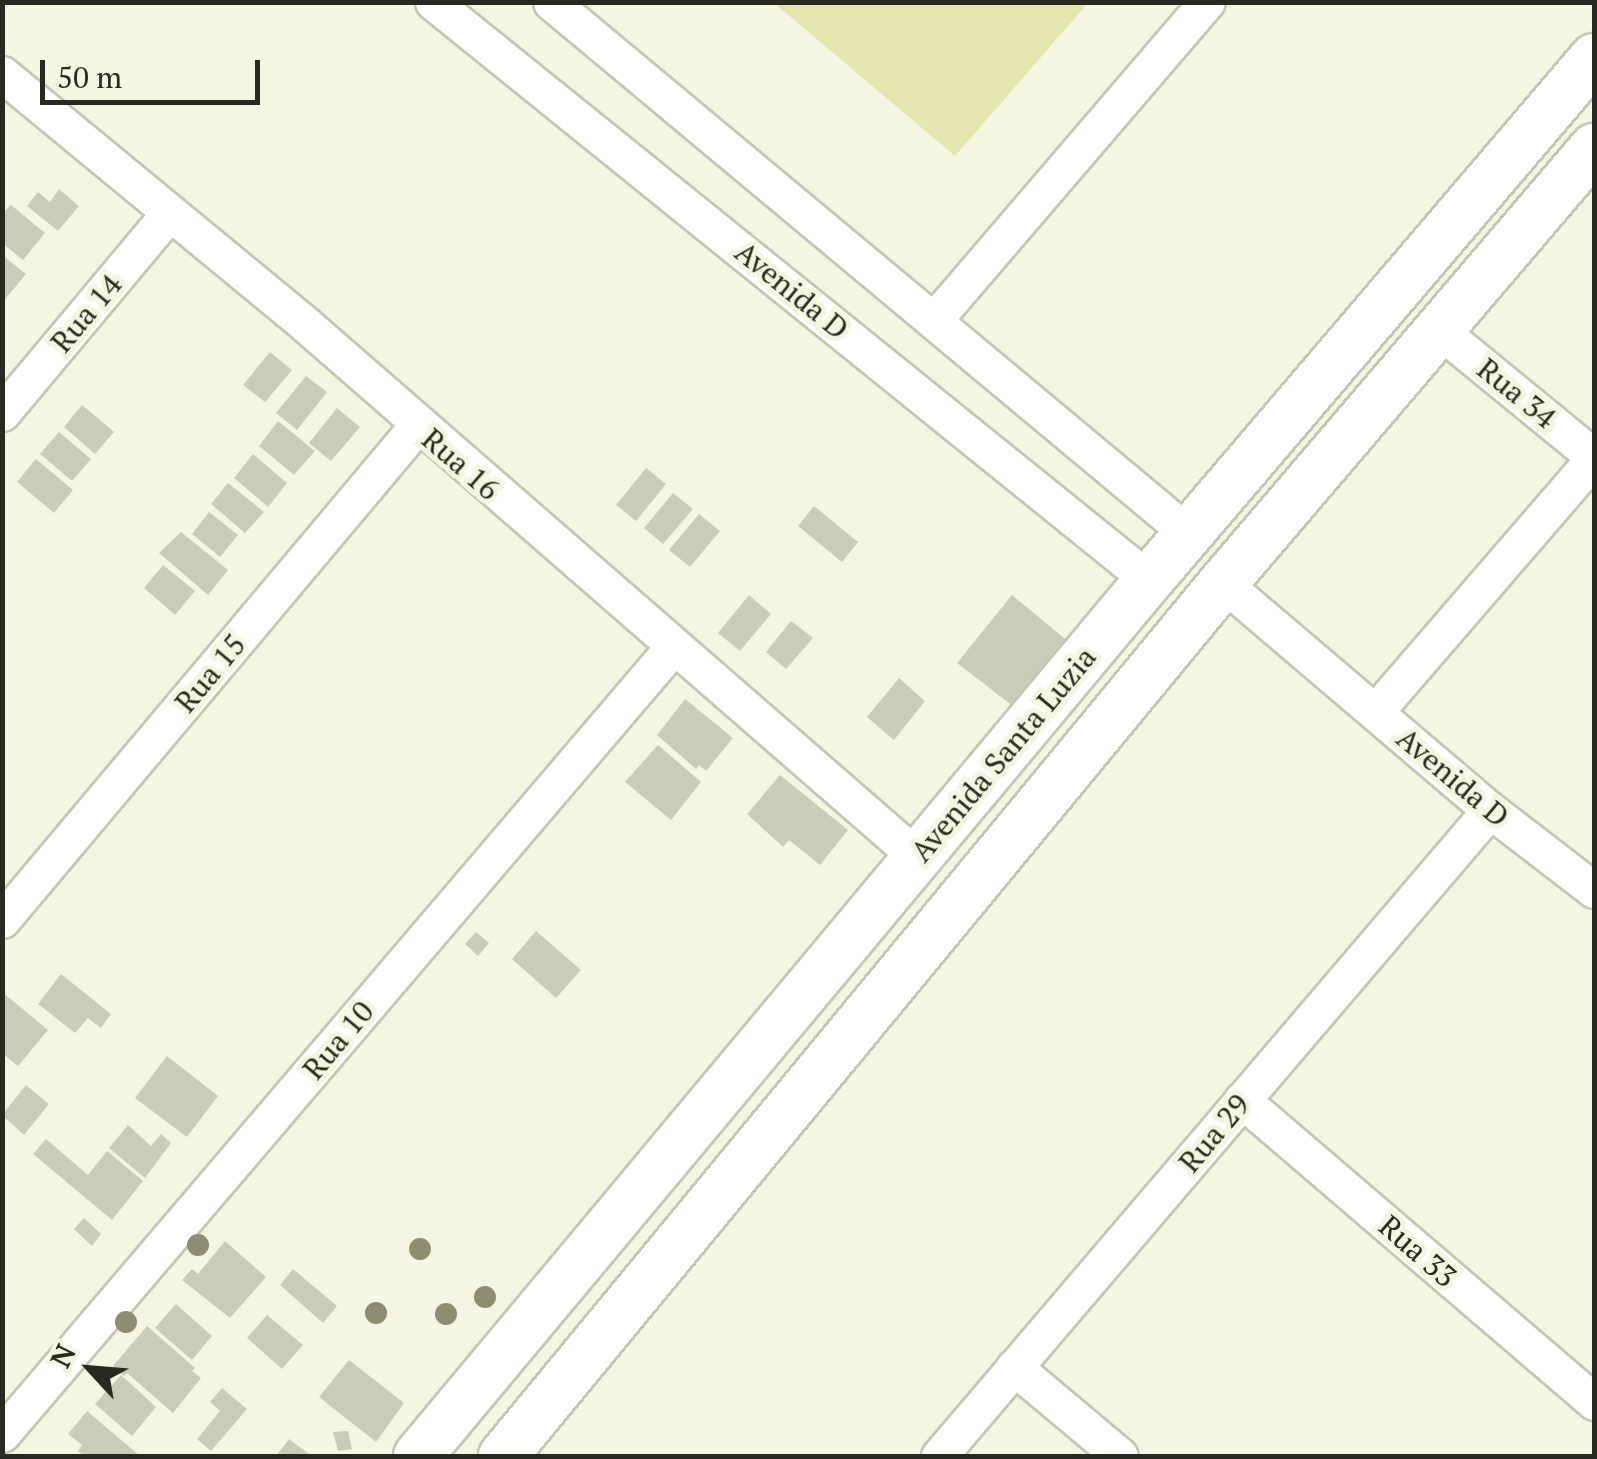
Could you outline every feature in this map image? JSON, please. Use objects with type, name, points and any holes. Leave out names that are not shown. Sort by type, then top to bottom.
[{"type":"street","name":"Avenida D","points":[[433,2],[1150,580]]},
{"type":"street","points":[[551,2],[1189,534]]},
{"type":"street","points":[[934,320],[1207,2]]},
{"type":"street","name":"Avenida Santa Luzia","points":[[418,1456],[1150,580],[1594,58]]},
{"type":"street","name":"Rua 16","points":[[2,74],[305,324],[417,426],[917,857]]},
{"type":"street","name":"Avenida Santa Luzia","points":[[503,1456],[1223,583],[1594,148]]},
{"type":"street","name":"Rua 14","points":[[2,413],[169,213]]},
{"type":"street","name":"Rua 34","points":[[1438,330],[1594,457]]},
{"type":"street","name":"Rua 15","points":[[2,920],[417,426]]},
{"type":"street","points":[[1375,712],[1594,457]]},
{"type":"street","name":"Avenida D","points":[[1223,583],[1490,810],[1594,890]]},
{"type":"street","name":"Rua 10","points":[[2,1434],[672,647]]},
{"type":"street","name":"Rua 29","points":[[939,1456],[1490,810]]},
{"type":"street","points":[[803,994],[849,1037]]},
{"type":"street","name":"Rua 33","points":[[1242,1100],[1594,1402]]},
{"type":"street","points":[[1014,1367],[1120,1456]]},
{"type":"green space","points":[[774,3],[1088,3],[955,156]]},
{"type":"building","points":[[59,189],[79,206],[58,231],[27,206],[38,192],[50,202]]},
{"type":"building","points":[[11,205],[45,233],[23,260],[2,243],[2,214]]},
{"type":"building","points":[[2,255],[26,274],[2,303]]},
{"type":"building","points":[[270,352],[292,370],[265,402],[243,385]]},
{"type":"building","points":[[306,376],[327,392],[297,430],[276,413]]},
{"type":"building","points":[[82,405],[114,432],[95,454],[64,427]]},
{"type":"building","points":[[337,408],[360,427],[331,461],[309,443]]},
{"type":"building","points":[[278,421],[315,451],[294,475],[259,446]]},
{"type":"building","points":[[59,432],[91,459],[72,481],[40,454]]},
{"type":"building","points":[[253,454],[287,483],[268,507],[234,478]]},
{"type":"building","points":[[36,459],[73,490],[54,513],[17,482]]},
{"type":"building","points":[[646,468],[666,484],[636,521],[616,505]]},
{"type":"building","points":[[228,483],[264,512],[245,533],[211,504]]},
{"type":"building","points":[[673,493],[693,509],[663,544],[644,528]]},
{"type":"building","points":[[814,506],[858,542],[842,562],[798,526]]},
{"type":"building","points":[[209,512],[238,535],[220,557],[192,534]]},
{"type":"building","points":[[699,514],[720,531],[690,567],[669,550]]},
{"type":"building","points":[[181,532],[228,570],[208,595],[159,553]]},
{"type":"building","points":[[163,565],[195,591],[175,615],[144,588]]},
{"type":"building","points":[[749,595],[771,614],[740,651],[718,633]]},
{"type":"building","points":[[1012,595],[1065,639],[1014,707],[957,663]]},
{"type":"building","points":[[791,621],[813,638],[786,669],[766,652]]},
{"type":"building","points":[[899,678],[925,701],[894,740],[867,717]]},
{"type":"building","points":[[685,699],[733,738],[706,771],[699,765],[696,769],[657,735]]},
{"type":"building","points":[[658,745],[701,782],[671,820],[625,782]]},
{"type":"building","points":[[780,775],[848,830],[820,865],[789,840],[783,847],[747,814]]},
{"type":"building","points":[[536,931],[581,970],[556,998],[512,959]]},
{"type":"building","points":[[476,932],[489,943],[478,956],[465,944]]},
{"type":"building","points":[[61,974],[111,1014],[101,1028],[88,1018],[75,1033],[38,1004]]},
{"type":"building","points":[[2,992],[48,1030],[18,1066],[2,1053]]},
{"type":"building","points":[[167,1056],[218,1096],[187,1137],[135,1098]]},
{"type":"building","points":[[26,1085],[49,1104],[24,1135],[2,1115]]},
{"type":"building","points":[[128,1125],[151,1146],[161,1134],[171,1143],[145,1178],[109,1148]]},
{"type":"building","points":[[46,1139],[88,1175],[107,1151],[143,1181],[112,1220],[33,1154]]},
{"type":"building","points":[[84,1218],[101,1234],[92,1246],[74,1229]]},
{"type":"building","points":[[225,1241],[266,1277],[230,1318],[182,1280],[192,1269],[198,1274]]},
{"type":"building","points":[[293,1269],[337,1306],[323,1323],[280,1285]]},
{"type":"building","points":[[176,1304],[212,1336],[192,1360],[155,1328]]},
{"type":"building","points":[[267,1315],[303,1345],[282,1369],[247,1338]]},
{"type":"building","points":[[147,1326],[195,1368],[192,1371],[201,1378],[173,1413],[127,1373],[124,1376],[113,1366]]},
{"type":"building","points":[[349,1360],[404,1403],[376,1442],[319,1397]]},
{"type":"building","points":[[121,1375],[156,1407],[132,1436],[95,1404]]},
{"type":"building","points":[[222,1388],[247,1409],[211,1451],[197,1439],[220,1411],[210,1402]]},
{"type":"building","points":[[87,1411],[140,1456],[84,1456],[78,1451],[82,1445],[68,1434]]},
{"type":"building","points":[[348,1431],[352,1449],[338,1451],[333,1432]]},
{"type":"building","points":[[289,1439],[312,1456],[276,1456]]}]
